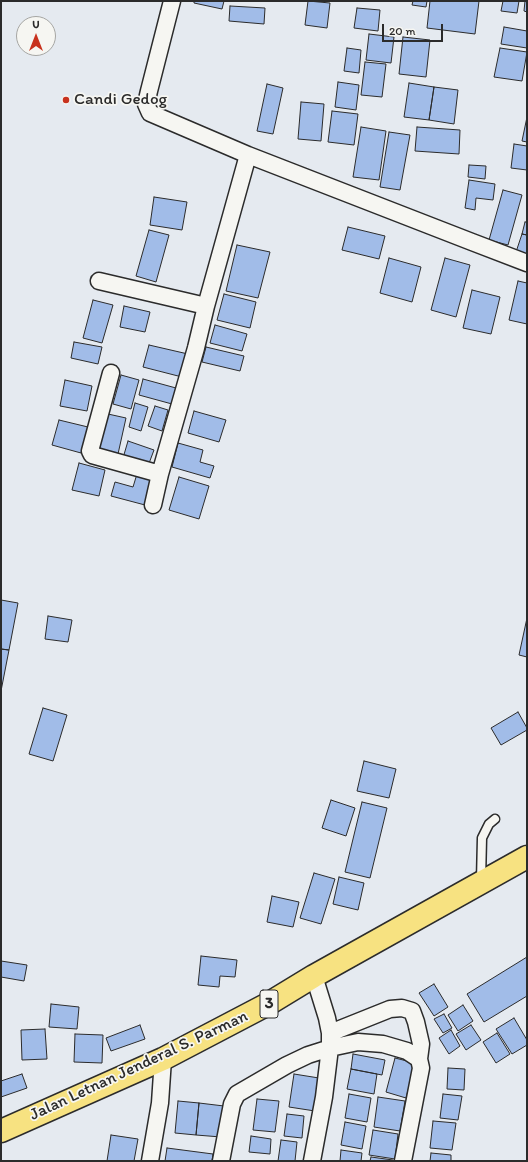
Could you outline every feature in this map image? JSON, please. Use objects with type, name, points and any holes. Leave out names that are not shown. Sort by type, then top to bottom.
[{"type":"highway","name":"Jalan Letnan Jenderal S. Parman","points":[[1,1131],[163,1059],[268,1004],[316,981],[527,857]]},
{"type":"street","points":[[172,1],[146,104],[150,113],[248,155],[527,263]]},
{"type":"street","points":[[153,505],[160,474],[248,155]]},
{"type":"street","points":[[99,281],[206,306]]},
{"type":"street","points":[[111,373],[90,451],[92,455],[160,474]]},
{"type":"street","points":[[312,1161],[324,1097],[329,1033],[316,981]]},
{"type":"street","points":[[221,1161],[232,1104],[237,1094],[287,1065],[308,1055],[329,1033],[390,1009],[402,1008],[412,1011],[421,1044],[419,1059],[421,1068],[403,1161]]},
{"type":"street","points":[[329,1033],[358,1042],[383,1044],[407,1051],[419,1059]]},
{"type":"street","points":[[150,1161],[160,1103],[163,1059]]},
{"type":"lane","points":[[481,883],[482,838],[489,824],[495,819]]},
{"type":"building","points":[[194,1],[224,1],[222,9],[194,3]]},
{"type":"building","points":[[308,1],[330,3],[327,28],[305,25]]},
{"type":"building","points":[[413,1],[427,1],[426,7],[412,5]]},
{"type":"building","points":[[430,1],[479,1],[475,34],[427,28]]},
{"type":"building","points":[[503,1],[519,1],[517,13],[501,11]]},
{"type":"building","points":[[525,1],[527,1],[527,12],[524,11]]},
{"type":"building","points":[[230,6],[265,8],[264,24],[229,21]]},
{"type":"building","points":[[357,8],[380,10],[378,31],[354,28]]},
{"type":"building","points":[[504,27],[527,31],[527,48],[501,44]]},
{"type":"building","points":[[369,34],[394,37],[391,63],[366,60]]},
{"type":"building","points":[[403,37],[430,40],[426,77],[399,74]]},
{"type":"building","points":[[347,48],[361,50],[359,73],[344,71]]},
{"type":"building","points":[[500,48],[527,52],[522,81],[494,77]]},
{"type":"building","points":[[365,62],[386,64],[382,97],[361,95]]},
{"type":"building","points":[[338,82],[359,85],[356,110],[335,107]]},
{"type":"building","points":[[409,83],[434,87],[429,120],[404,117]]},
{"type":"building","points":[[267,84],[283,88],[273,134],[257,131]]},
{"type":"building","points":[[434,87],[458,90],[454,124],[429,120]]},
{"type":"building","points":[[301,102],[324,104],[321,141],[298,139]]},
{"type":"building","points":[[332,111],[358,114],[354,145],[328,142]]},
{"type":"building","points":[[527,117],[527,142],[522,141]]},
{"type":"building","points":[[361,127],[386,131],[379,180],[353,177]]},
{"type":"building","points":[[417,127],[460,130],[459,154],[415,151]]},
{"type":"building","points":[[389,132],[410,135],[400,190],[380,187]]},
{"type":"building","points":[[514,144],[527,146],[527,170],[511,168]]},
{"type":"building","points":[[469,165],[486,166],[485,179],[468,177]]},
{"type":"building","points":[[469,180],[495,184],[493,200],[476,198],[475,210],[465,208]]},
{"type":"building","points":[[503,190],[522,195],[508,245],[489,240]]},
{"type":"building","points":[[154,197],[187,202],[182,230],[150,225]]},
{"type":"building","points":[[525,222],[527,222],[527,235],[522,234]]},
{"type":"building","points":[[348,227],[385,236],[379,259],[342,250]]},
{"type":"building","points":[[149,230],[169,235],[156,282],[136,276]]},
{"type":"building","points":[[522,234],[527,235],[527,255],[516,252]]},
{"type":"building","points":[[237,245],[270,252],[258,298],[226,291]]},
{"type":"building","points":[[389,258],[421,267],[412,302],[380,293]]},
{"type":"building","points":[[445,258],[470,265],[456,317],[431,310]]},
{"type":"building","points":[[518,281],[527,283],[527,324],[509,320]]},
{"type":"building","points":[[472,290],[500,297],[491,334],[463,328]]},
{"type":"building","points":[[224,294],[256,302],[250,328],[217,320]]},
{"type":"building","points":[[93,300],[113,305],[102,343],[83,338]]},
{"type":"building","points":[[124,306],[150,312],[145,332],[120,327]]},
{"type":"building","points":[[215,325],[247,334],[242,351],[210,343]]},
{"type":"building","points":[[74,342],[102,347],[98,364],[71,358]]},
{"type":"building","points":[[149,345],[188,354],[182,377],[143,367]]},
{"type":"building","points":[[206,347],[244,356],[240,371],[202,362]]},
{"type":"building","points":[[121,375],[139,380],[131,409],[113,404]]},
{"type":"building","points":[[143,379],[176,388],[172,404],[139,395]]},
{"type":"building","points":[[65,380],[92,386],[87,411],[60,406]]},
{"type":"building","points":[[135,403],[148,407],[141,431],[129,427]]},
{"type":"building","points":[[155,406],[168,410],[162,431],[148,426]]},
{"type":"building","points":[[194,411],[226,420],[219,442],[188,433]]},
{"type":"building","points":[[108,414],[126,418],[118,454],[99,449]]},
{"type":"building","points":[[59,420],[88,427],[81,453],[52,445]]},
{"type":"building","points":[[128,441],[154,450],[148,466],[123,458]]},
{"type":"building","points":[[178,443],[203,450],[200,462],[214,466],[210,478],[172,467]]},
{"type":"building","points":[[79,463],[105,470],[99,496],[72,490]]},
{"type":"building","points":[[137,474],[152,478],[145,505],[111,496],[115,482],[133,487]]},
{"type":"building","points":[[179,477],[209,486],[199,519],[169,510]]},
{"type":"building","points":[[1,600],[18,603],[9,650],[1,649]]},
{"type":"building","points":[[48,616],[72,620],[68,642],[45,639]]},
{"type":"building","points":[[527,618],[527,657],[519,655]]},
{"type":"building","points":[[1,649],[9,650],[1,691]]},
{"type":"building","points":[[43,708],[67,715],[53,761],[29,754]]},
{"type":"building","points":[[518,712],[527,730],[501,745],[491,728]]},
{"type":"building","points":[[364,761],[396,769],[389,798],[357,791]]},
{"type":"building","points":[[331,800],[355,808],[346,836],[322,828]]},
{"type":"building","points":[[362,802],[387,808],[370,878],[345,872]]},
{"type":"building","points":[[314,873],[335,879],[321,924],[300,918]]},
{"type":"building","points":[[339,877],[364,883],[358,910],[333,904]]},
{"type":"building","points":[[272,896],[299,902],[293,927],[267,922]]},
{"type":"building","points":[[201,956],[237,960],[235,977],[220,976],[219,987],[198,985]]},
{"type":"building","points":[[527,957],[527,996],[484,1022],[467,994]]},
{"type":"building","points":[[1,961],[27,965],[24,981],[1,977]]},
{"type":"building","points":[[434,984],[448,1007],[434,1016],[419,993]]},
{"type":"building","points":[[51,1004],[79,1007],[77,1029],[49,1027]]},
{"type":"building","points":[[463,1005],[473,1021],[458,1031],[448,1015]]},
{"type":"building","points":[[444,1014],[452,1028],[443,1033],[434,1019]]},
{"type":"building","points":[[514,1018],[527,1040],[527,1045],[512,1054],[496,1029]]},
{"type":"building","points":[[140,1025],[145,1039],[111,1051],[106,1038]]},
{"type":"building","points":[[471,1025],[481,1040],[466,1050],[456,1034]]},
{"type":"building","points":[[45,1029],[47,1059],[22,1060],[21,1030]]},
{"type":"building","points":[[451,1030],[460,1046],[449,1054],[439,1038]]},
{"type":"building","points":[[497,1033],[510,1054],[496,1063],[483,1042]]},
{"type":"building","points":[[75,1034],[103,1035],[102,1063],[74,1062]]},
{"type":"building","points":[[353,1054],[385,1060],[382,1075],[351,1069]]},
{"type":"building","points":[[395,1058],[415,1063],[406,1098],[386,1092]]},
{"type":"building","points":[[448,1068],[465,1069],[464,1090],[447,1089]]},
{"type":"building","points":[[351,1069],[377,1074],[374,1094],[347,1089]]},
{"type":"building","points":[[22,1074],[27,1088],[1,1097],[1,1081]]},
{"type":"building","points":[[294,1074],[319,1078],[315,1111],[289,1107]]},
{"type":"building","points":[[349,1094],[371,1098],[367,1122],[345,1118]]},
{"type":"building","points":[[443,1094],[462,1096],[458,1120],[440,1118]]},
{"type":"building","points":[[378,1097],[405,1101],[400,1131],[374,1127]]},
{"type":"building","points":[[257,1099],[279,1101],[275,1132],[253,1130]]},
{"type":"building","points":[[178,1101],[199,1103],[196,1135],[175,1133]]},
{"type":"building","points":[[199,1103],[224,1106],[221,1137],[196,1135]]},
{"type":"building","points":[[287,1114],[304,1116],[302,1138],[284,1136]]},
{"type":"building","points":[[433,1121],[456,1123],[452,1150],[430,1148]]},
{"type":"building","points":[[345,1122],[366,1126],[362,1149],[341,1145]]},
{"type":"building","points":[[373,1130],[398,1134],[395,1159],[369,1155]]},
{"type":"building","points":[[111,1135],[138,1139],[134,1161],[107,1161]]},
{"type":"building","points":[[251,1136],[271,1139],[270,1154],[249,1152]]},
{"type":"building","points":[[281,1140],[297,1142],[295,1161],[278,1161]]},
{"type":"building","points":[[167,1148],[213,1154],[212,1161],[165,1161]]},
{"type":"building","points":[[341,1150],[362,1153],[361,1161],[340,1161]]},
{"type":"building","points":[[431,1153],[451,1155],[451,1161],[430,1161]]},
{"type":"building","points":[[371,1157],[393,1160],[393,1161],[370,1161]]},
{"type":"place","name":"Candi Gedog","points":[[66,100]]}]
